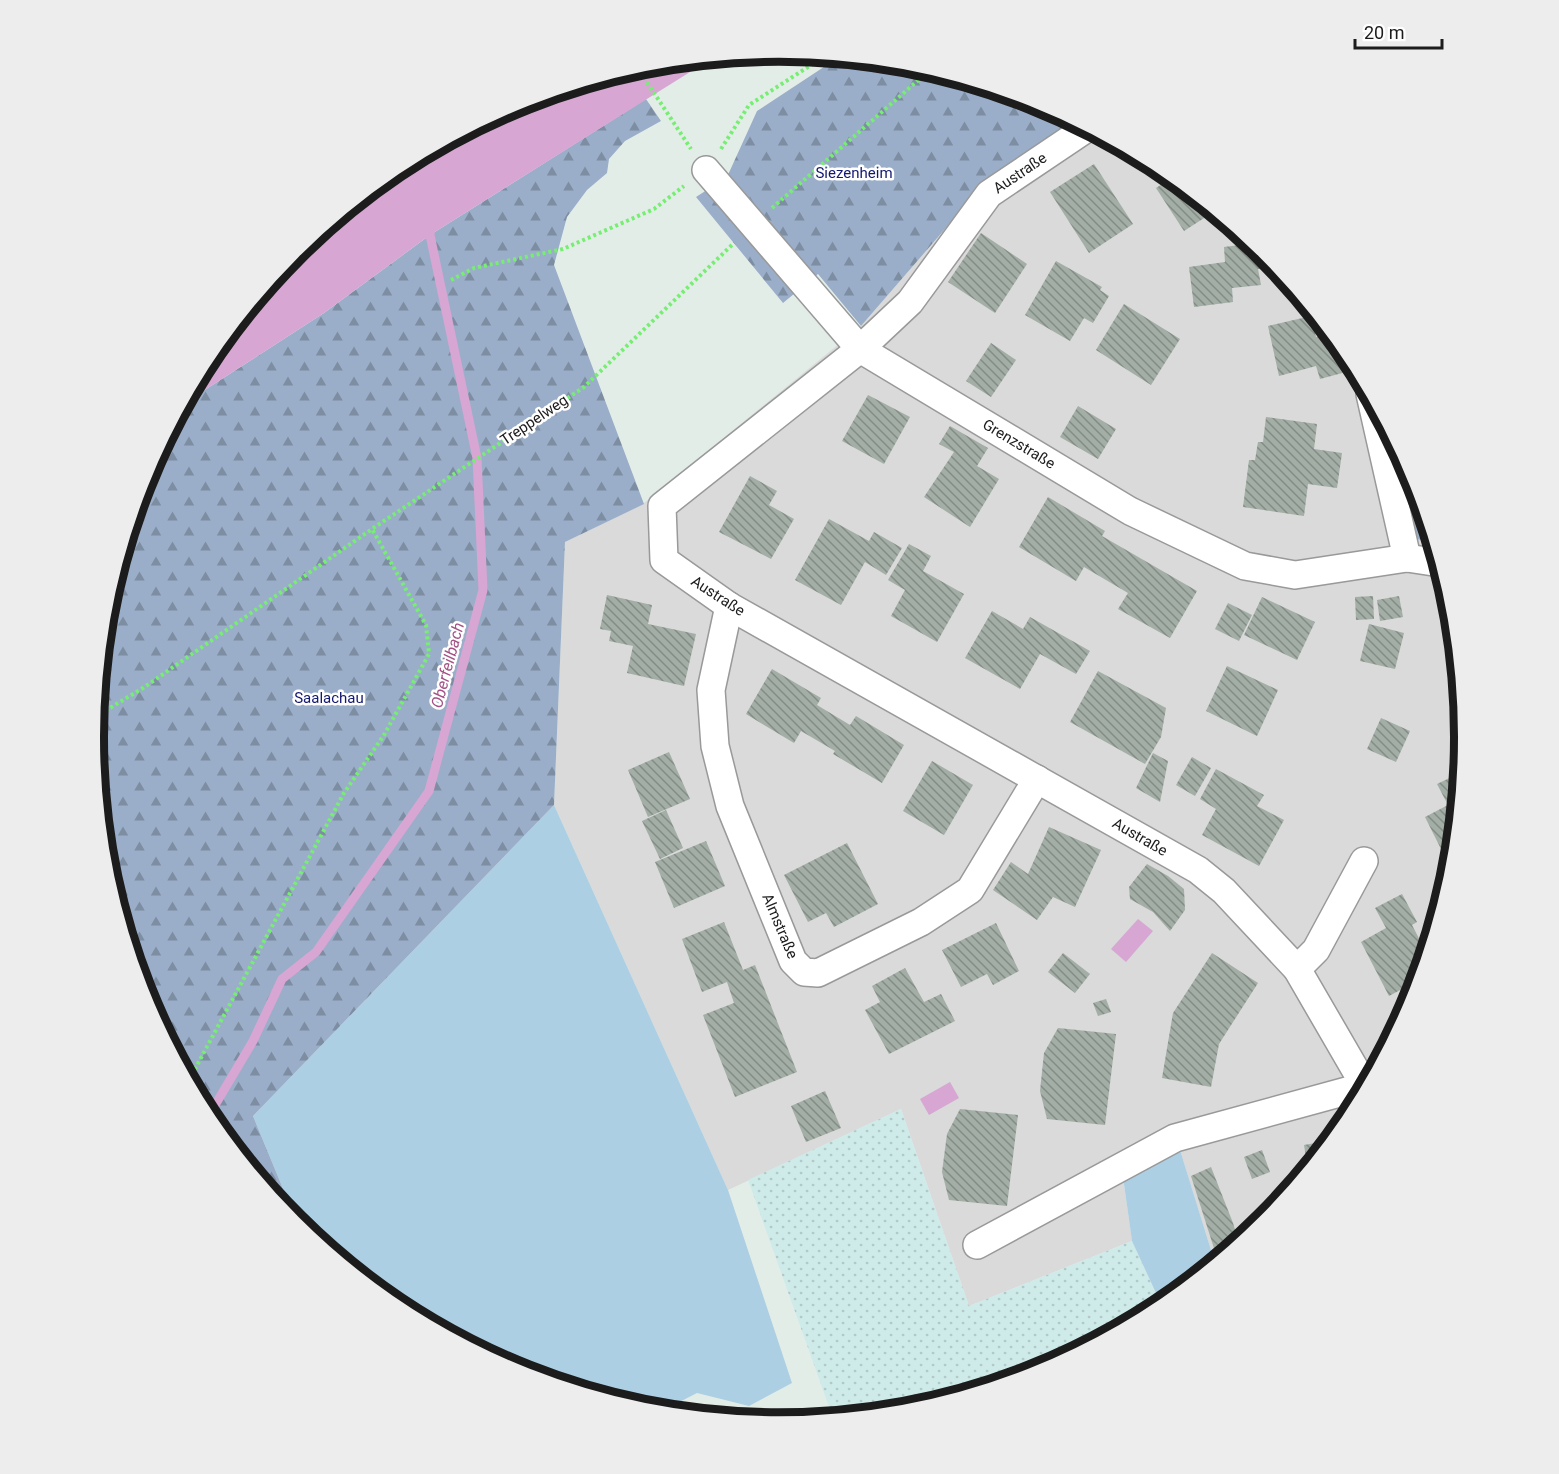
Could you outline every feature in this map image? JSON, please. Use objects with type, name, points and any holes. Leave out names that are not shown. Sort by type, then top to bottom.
[{"type":"street","name":"Austraße","points":[[1081,133],[989,194],[910,302],[860,349],[662,506],[664,560],[729,606],[1198,870],[1224,891],[1297,969],[1361,1081]]},
{"type":"street","name":"Grenzstraße","points":[[702,164],[860,349],[1130,511],[1245,566],[1295,575],[1407,558],[1432,562]]},
{"type":"street","points":[[1376,420],[1407,558]]},
{"type":"street","name":"Almstraße","points":[[729,606],[711,690],[715,746],[730,806],[793,960],[804,972],[818,973],[921,922],[970,890],[1037,779]]},
{"type":"street","points":[[1297,969],[1316,950],[1364,861]]},
{"type":"street","name":"Austraße","points":[[977,1245],[1175,1138],[1356,1090]]},
{"type":"path","points":[[451,280],[474,268],[563,249],[654,209],[728,140],[749,105],[814,63]]},
{"type":"path","points":[[643,75],[702,164]]},
{"type":"path","name":"Treppelweg","points":[[105,711],[143,688],[584,387],[754,224],[922,77]]},
{"type":"path","points":[[193,1073],[344,793],[384,735],[429,654],[426,625],[372,530]]},
{"type":"shaded area","points":[[699,66],[430,235],[324,313],[196,395],[244,326],[302,259],[368,201],[404,175],[481,131],[562,97],[648,74]]},
{"type":"shaded area","points":[[1067,126],[1117,152],[1155,175],[1191,201],[1257,259],[1287,292],[1315,326],[1365,399],[1400,470],[1415,538],[1425,540],[1442,605],[1454,693],[1455,737],[1454,781],[1442,869],[1432,912],[1404,996],[1365,1075],[1315,1148],[1287,1182],[1257,1215],[1213,1255],[1180,1150],[1123,1177],[1132,1241],[969,1306],[901,1109],[728,1190],[554,805],[565,542],[644,503],[861,326],[984,184]]},
{"type":"shaded area","points":[[554,805],[728,1190],[792,1383],[749,1406],[697,1393],[675,1404],[648,1400],[562,1377],[481,1343],[404,1299],[334,1245],[302,1215],[287,1199],[253,1116]]},
{"type":"shaded area","points":[[1138,919],[1153,931],[1126,962],[1111,949]]},
{"type":"shaded area","points":[[950,1082],[959,1098],[929,1115],[920,1099]]},
{"type":"shaded area","points":[[901,1109],[969,1306],[1132,1241],[1158,1297],[1078,1343],[997,1377],[911,1400],[830,1410],[748,1180]]},
{"type":"shaded area","points":[[1180,1150],[1213,1255],[1158,1297],[1132,1241],[1123,1177]]},
{"type":"green space","name":"Siezenheim","points":[[829,63],[911,74],[954,85],[997,97],[1067,126],[984,184],[861,326],[818,274],[783,303],[696,197],[727,177],[757,111]]},
{"type":"green space","name":"Saalachau","points":[[646,99],[661,121],[625,141],[609,159],[607,173],[587,190],[567,217],[554,265],[644,504],[565,542],[554,805],[253,1116],[287,1199],[244,1148],[194,1075],[155,996],[140,954],[117,869],[105,781],[105,693],[110,649],[127,562],[140,520],[155,478],[196,395],[324,313],[430,235]]},
{"type":"green space","points":[[1400,470],[1425,540],[1415,539]]},
{"type":"building","points":[[1094,164],[1133,224],[1089,253],[1050,192]]},
{"type":"building","points":[[1165,182],[1208,215],[1184,231],[1156,188]]},
{"type":"building","points":[[981,233],[1027,264],[995,313],[948,282]]},
{"type":"building","points":[[1242,245],[1257,259],[1266,269],[1258,269],[1261,285],[1232,288],[1233,302],[1194,307],[1189,267],[1225,262],[1224,247]]},
{"type":"building","points":[[1056,261],[1102,287],[1100,290],[1109,296],[1093,323],[1084,318],[1070,341],[1025,315]]},
{"type":"building","points":[[1124,304],[1180,339],[1151,385],[1096,350]]},
{"type":"building","points":[[1307,317],[1313,323],[1316,337],[1322,335],[1346,372],[1320,379],[1316,366],[1279,376],[1268,326]]},
{"type":"building","points":[[991,343],[1016,360],[991,397],[966,381]]},
{"type":"building","points":[[868,395],[910,417],[884,464],[842,441]]},
{"type":"building","points":[[1078,406],[1116,429],[1098,459],[1060,437]]},
{"type":"building","points":[[1266,417],[1317,424],[1314,449],[1342,453],[1337,488],[1308,484],[1304,516],[1243,507],[1249,460],[1255,460],[1258,442],[1263,442]]},
{"type":"building","points":[[950,426],[988,448],[977,466],[999,479],[970,527],[924,497],[954,452],[939,444]]},
{"type":"building","points":[[750,476],[777,491],[769,505],[794,519],[771,559],[719,532]]},
{"type":"building","points":[[1048,497],[1105,531],[1102,536],[1197,591],[1170,638],[1118,609],[1128,593],[1084,567],[1076,581],[1019,547]]},
{"type":"building","points":[[829,519],[869,541],[874,532],[902,548],[886,575],[865,562],[841,605],[795,580]]},
{"type":"building","points":[[909,544],[931,556],[923,571],[964,594],[937,642],[891,616],[905,590],[888,580]]},
{"type":"building","points":[[607,595],[652,605],[648,624],[696,634],[684,686],[627,673],[633,646],[609,641],[611,631],[600,629]]},
{"type":"building","points":[[1373,596],[1374,619],[1356,620],[1355,597]]},
{"type":"building","points":[[1399,596],[1403,617],[1380,621],[1377,600]]},
{"type":"building","points":[[1262,597],[1315,622],[1297,660],[1244,635]]},
{"type":"building","points":[[1228,603],[1252,615],[1239,641],[1215,629]]},
{"type":"building","points":[[992,611],[1023,629],[1030,617],[1090,651],[1076,674],[1040,654],[1020,689],[965,658]]},
{"type":"building","points":[[1369,624],[1404,633],[1395,669],[1360,661]]},
{"type":"building","points":[[1227,666],[1278,690],[1257,736],[1206,711]]},
{"type":"building","points":[[772,669],[821,698],[817,705],[850,725],[856,716],[904,745],[882,783],[833,754],[835,751],[801,731],[794,743],[746,714]]},
{"type":"building","points":[[1098,671],[1166,708],[1161,737],[1145,764],[1070,722]]},
{"type":"building","points":[[1381,718],[1410,731],[1396,762],[1367,749]]},
{"type":"building","points":[[669,752],[690,799],[648,817],[628,770]]},
{"type":"building","points":[[1153,753],[1168,761],[1160,802],[1136,788]]},
{"type":"building","points":[[1192,757],[1211,768],[1195,796],[1176,785]]},
{"type":"building","points":[[932,761],[973,785],[944,835],[903,811]]},
{"type":"building","points":[[1216,769],[1264,795],[1257,806],[1284,820],[1259,866],[1202,835],[1216,809],[1200,799]]},
{"type":"building","points":[[1454,776],[1444,855],[1425,817],[1448,805],[1437,784]]},
{"type":"building","points":[[666,810],[683,848],[660,859],[642,821]]},
{"type":"building","points":[[1049,827],[1101,850],[1075,907],[1053,897],[1037,920],[993,890],[1011,862],[1028,874]]},
{"type":"building","points":[[706,841],[725,886],[674,908],[655,862]]},
{"type":"building","points":[[847,843],[878,904],[834,927],[826,913],[808,922],[784,875]]},
{"type":"building","points":[[1147,864],[1168,876],[1184,889],[1185,910],[1170,931],[1153,912],[1130,899],[1129,887]]},
{"type":"building","points":[[1402,894],[1417,922],[1412,925],[1422,944],[1408,986],[1389,996],[1361,942],[1386,928],[1375,908]]},
{"type":"building","points":[[724,922],[743,970],[755,965],[797,1072],[735,1097],[703,1015],[734,1003],[727,982],[702,992],[682,939]]},
{"type":"building","points":[[996,923],[1019,971],[993,985],[987,974],[961,987],[942,950]]},
{"type":"building","points":[[1063,953],[1090,974],[1075,993],[1048,972]]},
{"type":"building","points":[[1212,953],[1258,983],[1219,1044],[1211,1087],[1162,1078],[1173,1013]]},
{"type":"building","points":[[905,968],[924,1002],[941,994],[955,1021],[889,1054],[865,1010],[880,1002],[872,986]]},
{"type":"building","points":[[1106,999],[1111,1012],[1098,1016],[1093,1003]]},
{"type":"building","points":[[1058,1028],[1116,1034],[1105,1125],[1047,1119],[1040,1091],[1044,1053]]},
{"type":"building","points":[[825,1091],[841,1128],[806,1142],[791,1106]]},
{"type":"building","points":[[960,1109],[1018,1115],[1007,1206],[949,1200],[942,1172],[947,1134]]},
{"type":"building","points":[[1319,1142],[1306,1159],[1304,1145]]},
{"type":"building","points":[[1262,1150],[1270,1172],[1252,1179],[1244,1157]]},
{"type":"building","points":[[1211,1167],[1233,1223],[1236,1234],[1215,1253],[1191,1176]]},
{"type":"waterway","name":"Oberfeilbach","points":[[214,1106],[253,1041],[282,979],[316,952],[429,791],[483,590],[477,458],[430,235],[431,224]]}]
